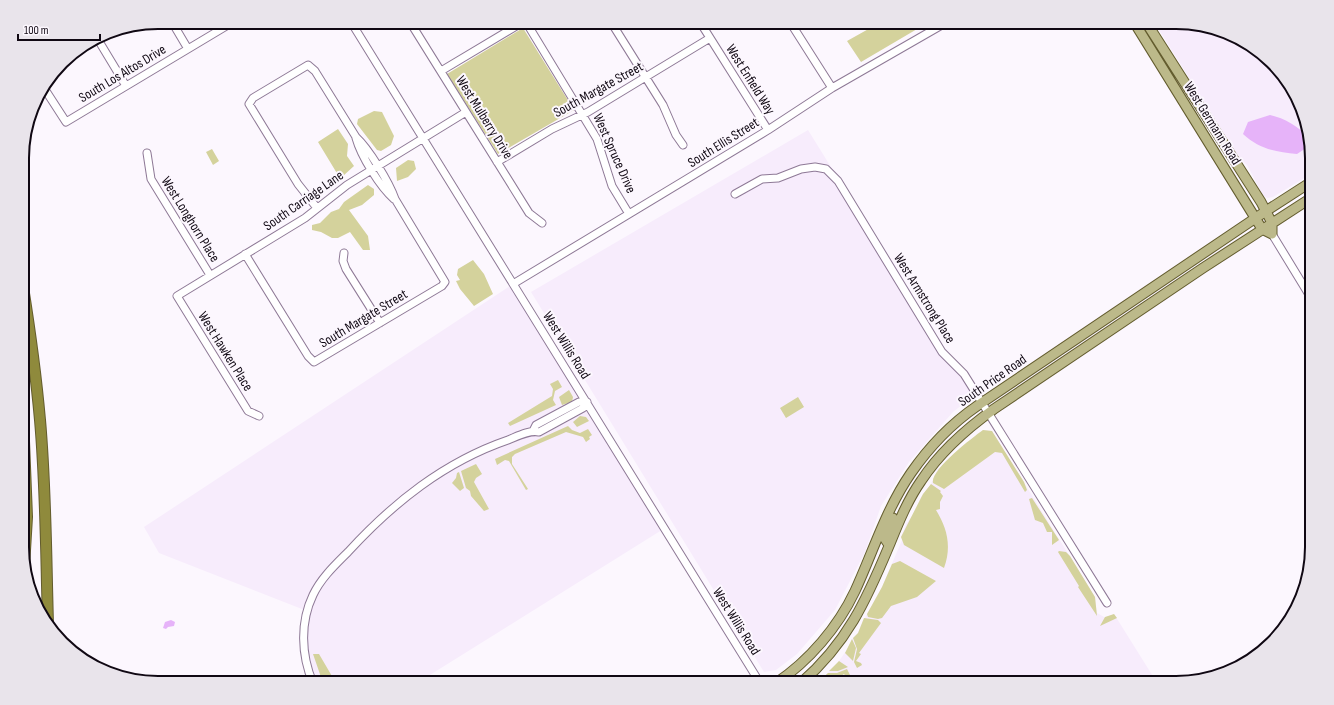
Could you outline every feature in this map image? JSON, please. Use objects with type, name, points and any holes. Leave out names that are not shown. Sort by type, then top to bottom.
[{"type":"highway","points":[[29,326],[40,420],[46,523],[48,614]]},
{"type":"main road","name":"West Germann Road","points":[[1138,29],[1262,229]]},
{"type":"main road","name":"West Germann Road","points":[[1150,29],[1266,211],[1272,222],[1272,234]]},
{"type":"main road","name":"South Price Road","points":[[785,676],[806,659],[836,623],[854,592],[901,490],[911,473],[939,438],[955,423],[983,402],[1305,186]]},
{"type":"main road","name":"South Price Road","points":[[808,676],[829,656],[853,624],[907,503],[933,464],[963,433],[989,412],[1272,222],[1305,202]]},
{"type":"main road","points":[[1262,229],[1272,234]]},
{"type":"main road","points":[[889,545],[885,539],[897,510],[901,490]]},
{"type":"main road","points":[[864,602],[867,586],[880,551],[880,547],[876,543]]},
{"type":"street","points":[[176,29],[188,49]]},
{"type":"street","name":"South Los Altos Drive","points":[[47,93],[66,122],[221,29]]},
{"type":"street","name":"West Willis Road","points":[[355,29],[756,676]]},
{"type":"street","name":"West Mulberry Drive","points":[[414,29],[528,213],[542,223]]},
{"type":"street","points":[[441,71],[512,29]]},
{"type":"street","name":"West Spruce Drive","points":[[529,29],[584,114],[597,139],[612,186],[629,214]]},
{"type":"street","points":[[615,29],[663,105],[676,135],[683,145]]},
{"type":"street","name":"West Enfield Way","points":[[704,29],[768,130]]},
{"type":"street","points":[[794,29],[832,88]]},
{"type":"street","name":"South Ellis Street","points":[[513,284],[768,130],[832,88],[935,29]]},
{"type":"street","name":"South Margate Street","points":[[497,162],[552,129],[584,114],[646,78],[710,38]]},
{"type":"street","points":[[100,43],[126,86]]},
{"type":"street","points":[[317,208],[298,184],[249,104],[253,98],[308,65],[315,71],[356,137],[358,147],[375,168]]},
{"type":"street","name":"South Carriage Lane","points":[[177,296],[305,218],[347,185],[423,140],[466,112]]},
{"type":"street","name":"West Longhorn Place","points":[[147,153],[151,179],[210,275]]},
{"type":"street","name":"West Armstrong Place","points":[[735,194],[762,179],[778,178],[802,169],[814,167],[826,169],[838,181],[942,352],[959,367],[983,402],[1107,603]]},
{"type":"street","name":"South Margate Street","points":[[245,254],[308,356],[314,362],[442,286],[445,282],[395,200],[386,192],[375,168]]},
{"type":"street","points":[[1272,234],[1305,288]]},
{"type":"street","points":[[344,253],[344,265],[380,323]]},
{"type":"street","name":"West Hawken Place","points":[[177,296],[248,411],[258,416]]},
{"type":"street","points":[[311,676],[307,666],[304,646],[304,628],[307,611],[314,594],[330,572],[376,522],[401,500],[464,459],[533,431],[536,425],[578,403],[587,402]]},
{"type":"shaded area","points":[[524,29],[574,110],[498,154],[447,74]]},
{"type":"shaded area","points":[[868,29],[917,29],[861,62],[847,41]]},
{"type":"shaded area","points":[[1158,29],[1201,31],[1233,42],[1261,61],[1273,73],[1288,94],[1301,125],[1304,142],[1305,178],[1273,197],[1267,198],[1263,195],[1247,165],[1238,156]]},
{"type":"shaded area","points":[[374,111],[382,112],[394,136],[391,145],[381,151],[377,150],[357,124],[358,119]]},
{"type":"shaded area","points":[[1270,115],[1281,118],[1297,127],[1302,132],[1304,149],[1297,154],[1275,151],[1255,143],[1243,134],[1248,122]]},
{"type":"shaded area","points":[[338,129],[348,144],[347,156],[354,166],[343,176],[338,175],[318,142]]},
{"type":"shaded area","points":[[808,130],[973,396],[953,412],[909,462],[881,506],[865,552],[835,610],[797,654],[776,670],[764,672],[531,292]]},
{"type":"shaded area","points":[[212,149],[219,161],[213,165],[206,152]]},
{"type":"shaded area","points":[[408,160],[414,161],[416,169],[408,177],[397,181],[396,168]]},
{"type":"shaded area","points":[[368,185],[374,189],[374,195],[362,205],[349,210],[368,236],[370,250],[363,250],[350,232],[338,238],[332,238],[321,232],[312,230],[312,225],[320,223],[331,212],[339,209],[344,202]]},
{"type":"shaded area","points":[[473,260],[484,274],[493,294],[474,306],[460,289],[456,281],[460,280],[457,275],[458,269]]},
{"type":"shaded area","points":[[513,284],[665,528],[428,676],[311,676],[307,666],[307,611],[159,553],[144,527]]},
{"type":"shaded area","points":[[558,380],[562,387],[555,391],[553,400],[556,405],[510,426],[508,423],[552,396],[553,389],[550,384]]},
{"type":"shaded area","points":[[569,390],[573,397],[572,402],[562,405],[559,397]]},
{"type":"shaded area","points":[[798,397],[804,407],[786,418],[780,408]]},
{"type":"shaded area","points":[[580,416],[586,417],[589,421],[577,427],[573,422]]},
{"type":"shaded area","points":[[568,426],[572,430],[580,433],[588,429],[592,435],[586,442],[583,437],[566,432],[515,454],[512,457],[512,464],[528,489],[526,490],[509,461],[505,460],[497,465],[495,459]]},
{"type":"shaded area","points":[[983,430],[992,431],[1095,597],[1097,613],[1106,618],[1114,614],[1153,676],[824,676],[836,665],[849,647],[852,639],[858,633],[882,587],[902,540],[901,537],[906,524],[915,512],[921,497],[931,484],[937,470]]},
{"type":"shaded area","points":[[983,430],[992,431],[1024,482],[1027,490],[1025,492],[1002,453],[995,452],[944,489],[933,483],[934,477],[938,470],[962,447]]},
{"type":"shaded area","points":[[476,464],[482,474],[476,478],[474,482],[489,509],[484,511],[471,496],[470,491],[466,488],[461,471]]},
{"type":"shaded area","points":[[459,472],[464,488],[460,491],[452,483]]},
{"type":"shaded area","points":[[931,484],[941,491],[940,492],[943,496],[940,502],[940,509],[936,510],[943,524],[948,545],[944,568],[904,545],[901,537],[923,494]]},
{"type":"shaded area","points":[[1032,498],[1059,540],[1052,545],[1052,532],[1047,532],[1043,523],[1035,520],[1029,499]]},
{"type":"shaded area","points":[[1058,552],[1066,552],[1070,556],[1095,597],[1097,616],[1078,587],[1079,586]]},
{"type":"shaded area","points":[[900,561],[936,581],[917,597],[891,606],[882,618],[878,619],[868,617],[867,614],[882,587],[892,564]]},
{"type":"shaded area","points":[[1114,614],[1117,618],[1100,626],[1105,617]]},
{"type":"shaded area","points":[[864,618],[878,620],[881,623],[859,653],[861,654],[856,661],[862,665],[857,668],[854,662],[857,649],[853,638],[858,633]]},
{"type":"shaded area","points":[[171,620],[175,622],[174,626],[166,629],[163,628],[165,622]]},
{"type":"shaded area","points":[[852,639],[856,648],[853,661],[845,653]]},
{"type":"shaded area","points":[[313,654],[319,654],[332,676],[321,676]]},
{"type":"shaded area","points":[[839,661],[848,667],[838,671],[829,671]]},
{"type":"shaded area","points":[[847,669],[850,676],[846,676],[844,674],[841,676],[825,676],[828,673],[837,673]]}]
